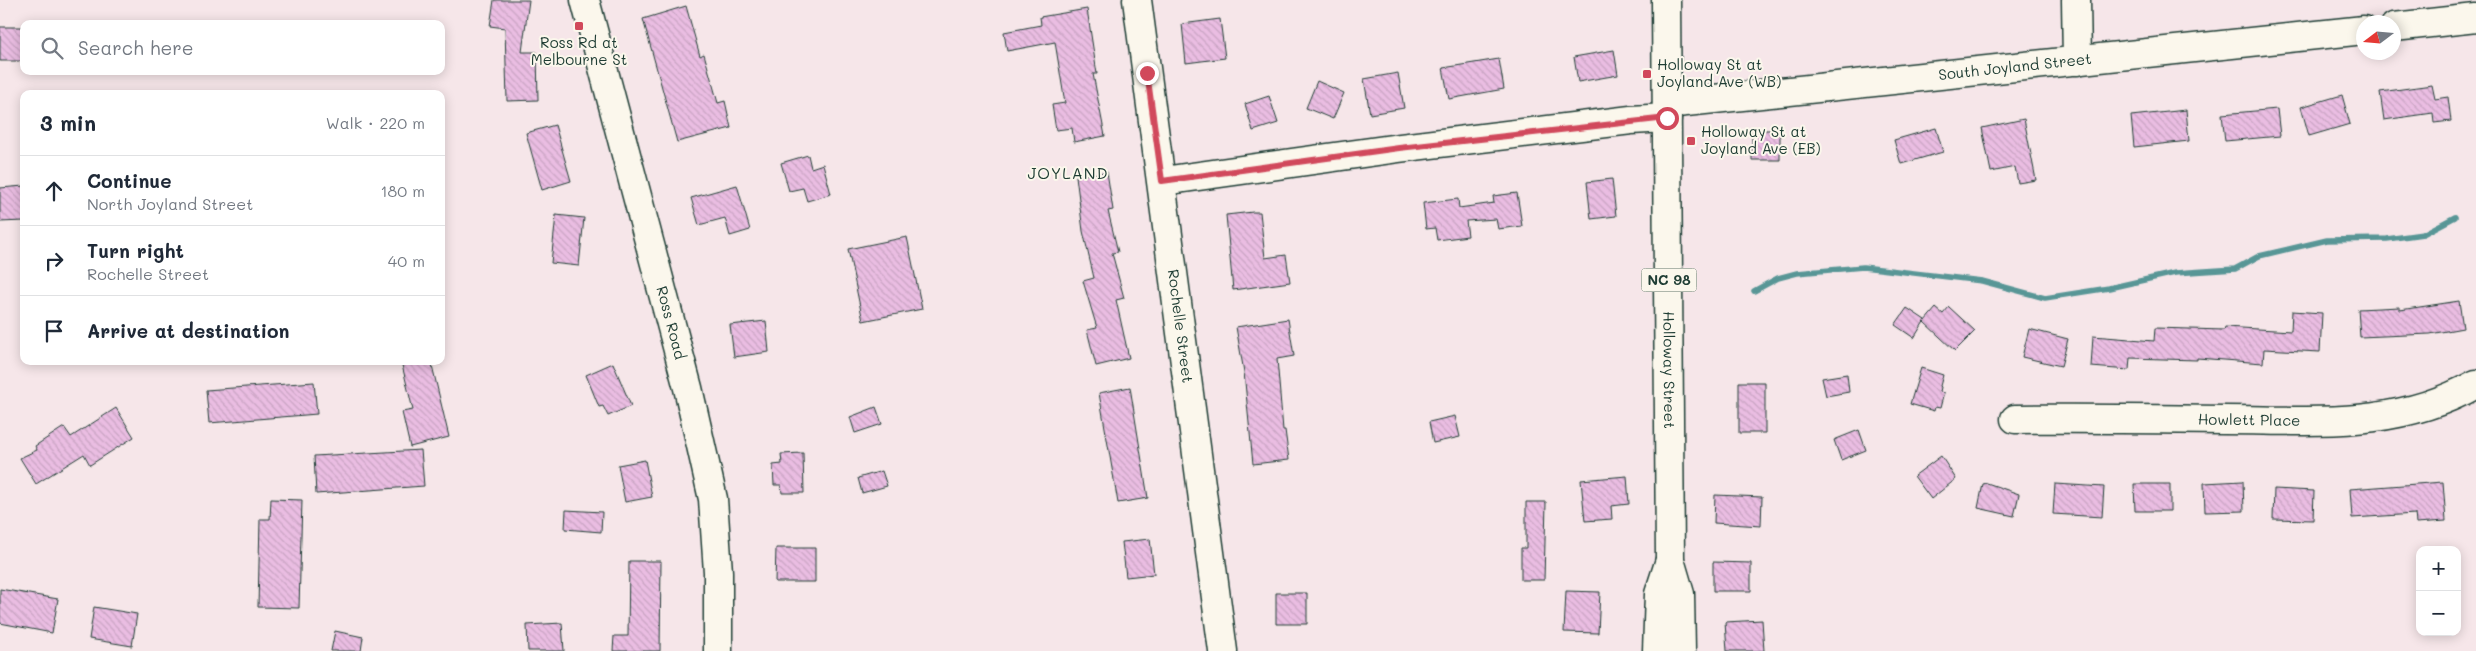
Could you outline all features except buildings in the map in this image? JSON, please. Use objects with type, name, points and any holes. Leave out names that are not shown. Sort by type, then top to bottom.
[{"type":"main road","name":"Ross Road","points":[[585,0],[688,388],[713,499],[718,572],[718,651]]},
{"type":"main road","name":"Rochelle Street","points":[[1137,0],[1223,651]]},
{"type":"main road","name":"Holloway Street","points":[[1666,0],[1670,560],[1680,594],[1681,651]]},
{"type":"main road","points":[[2076,0],[2077,60]]},
{"type":"main road","points":[[2401,26],[2476,18]]},
{"type":"main road","name":"South Joyland Street","points":[[1162,181],[1667,111],[2077,60],[2356,31]]},
{"type":"main road","name":"Howlett Place","points":[[2015,419],[2341,422],[2408,412],[2436,404],[2476,384]]},
{"type":"main road","name":"Holloway Street","points":[[1657,651],[1659,594],[1670,560]]},
{"type":"waterway","points":[[1754,291],[1778,278],[1797,273],[1863,267],[1982,281],[2045,298],[2109,288],[2175,273],[2235,269],[2259,256],[2327,240],[2387,239],[2423,234],[2455,217]]},
{"type":"place","name":"Ross Rd at Melbourne St","points":[[579,26]]},
{"type":"place","name":"Holloway St at Joyland Ave (WB)","points":[[1647,74]]},
{"type":"place","name":"Holloway St at Joyland Ave (EB)","points":[[1691,141]]},
{"type":"district","name":"JOYLAND","points":[[1068,173]]},
{"type":"route","points":[[1147,73],[1162,181],[1399,148],[1631,120],[1667,118]]}]
